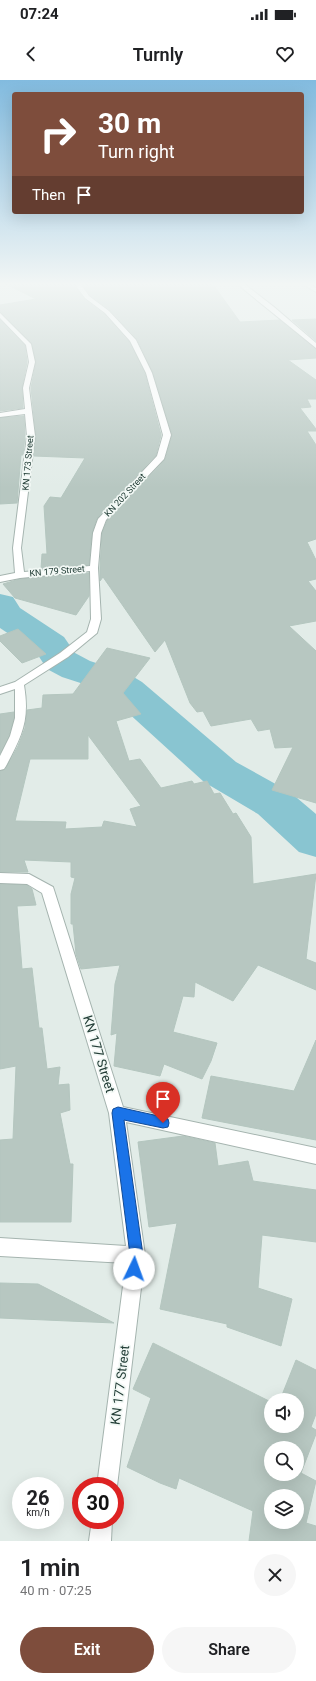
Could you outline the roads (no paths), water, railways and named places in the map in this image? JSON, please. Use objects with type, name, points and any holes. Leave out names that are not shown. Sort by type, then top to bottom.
[{"type":"street","name":"KN 173 Street","points":[[20,574],[17,548],[31,436],[26,388],[32,362],[31,351]]},
{"type":"street","name":"KN 202 Street","points":[[0,691],[19,684],[64,655],[92,633],[96,619],[94,568],[97,533],[102,519],[161,457],[167,435],[149,373],[138,351]]},
{"type":"street","points":[[0,415],[28,411]]},
{"type":"street","name":"KN 179 Street","points":[[0,579],[20,574],[94,568]]},
{"type":"street","points":[[0,766],[18,732],[22,702],[19,684]]},
{"type":"street","name":"KN 177 Street","points":[[0,878],[29,879],[48,890],[118,1113],[136,1255],[108,1477]]},
{"type":"street","points":[[118,1113],[316,1156]]},
{"type":"street","points":[[0,1247],[136,1255]]},
{"type":"street","points":[[100,1541],[101,1529]]},
{"type":"waterway","points":[[0,605],[6,615],[51,645],[61,661],[76,669],[113,681],[128,691],[220,772],[274,803],[316,840]]},
{"type":"waterway","points":[[284,811],[305,814]]}]
